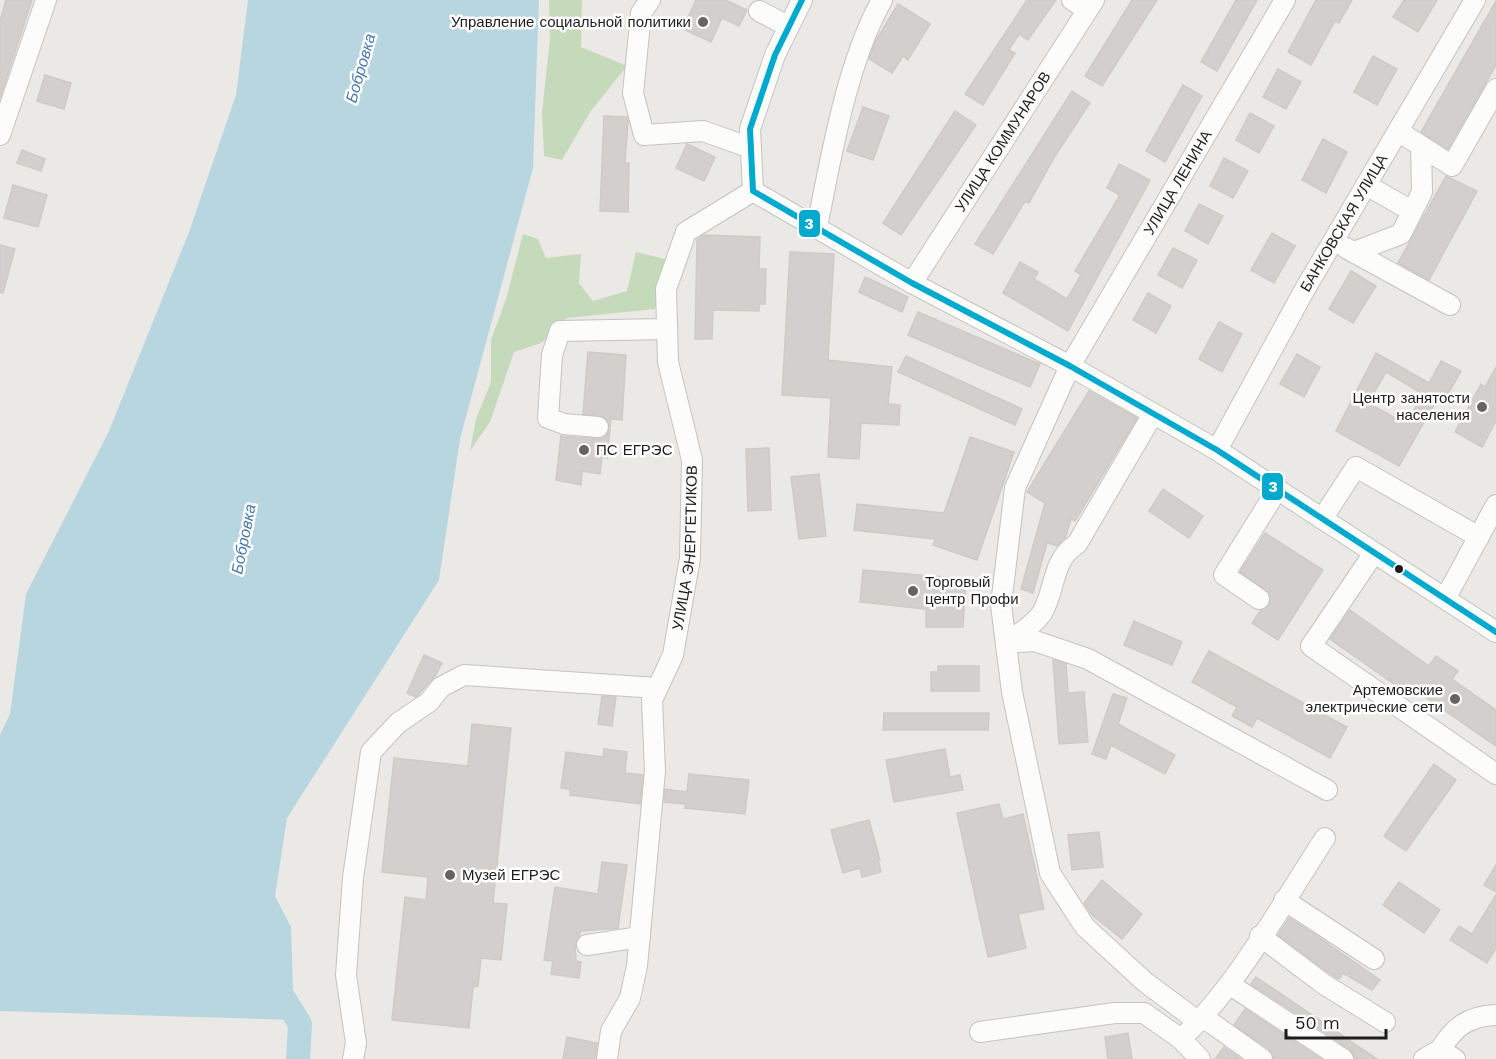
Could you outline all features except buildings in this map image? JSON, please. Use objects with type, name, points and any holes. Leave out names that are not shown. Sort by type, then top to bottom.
[{"type":"street","points":[[0,135],[46,0]]},
{"type":"street","points":[[650,0],[641,13],[633,93],[644,135],[703,131],[751,148]]},
{"type":"street","points":[[802,0],[775,55],[750,129],[753,191],[912,283],[1070,366],[1217,450],[1374,553],[1446,597],[1496,632]]},
{"type":"street","points":[[817,227],[846,95],[874,14],[882,0]]},
{"type":"street","name":"УЛИЦА ЛЕНИНА","points":[[1263,1059],[1145,982],[1084,927],[1050,873],[1012,692],[1001,605],[1015,488],[1070,366],[1285,0]]},
{"type":"street","name":"БАНКОВСКАЯ УЛИЦА","points":[[1217,450],[1333,241],[1476,0]]},
{"type":"street","name":"УЛИЦА КОММУНАРОВ","points":[[912,283],[1084,3]]},
{"type":"street","points":[[759,11],[788,27]]},
{"type":"street","points":[[1398,131],[1452,166],[1496,89]]},
{"type":"street","points":[[1354,252],[1401,234],[1422,192],[1421,146]]},
{"type":"street","points":[[1366,185],[1412,211]]},
{"type":"street","name":"УЛИЦА ЭНЕРГЕТИКОВ","points":[[607,1059],[611,1031],[630,999],[637,966],[655,771],[652,700],[673,655],[690,558],[692,460],[668,362],[666,289],[686,232],[753,191]]},
{"type":"street","points":[[1333,241],[1450,305]]},
{"type":"street","points":[[598,427],[564,424],[548,418],[552,355],[560,331],[666,329]]},
{"type":"street","points":[[1006,643],[1042,614],[1059,562],[1069,549],[1077,544],[1153,414]]},
{"type":"street","points":[[1322,519],[1356,466],[1479,537]]},
{"type":"street","points":[[1259,599],[1224,575],[1277,489]]},
{"type":"street","points":[[1446,597],[1496,506]]},
{"type":"street","points":[[1374,553],[1311,646],[1496,774]]},
{"type":"street","points":[[1006,643],[1035,641],[1088,659],[1327,790]]},
{"type":"street","points":[[353,1059],[356,1043],[347,964],[353,878],[371,752],[398,723],[429,702],[441,687],[464,675],[657,688]]},
{"type":"street","points":[[1181,1039],[1201,1019],[1229,984],[1325,838]]},
{"type":"street","points":[[1284,900],[1374,959]]},
{"type":"street","points":[[1260,936],[1325,985],[1385,1022]]},
{"type":"street","points":[[587,945],[640,937]]},
{"type":"street","points":[[1229,984],[1343,1059]]},
{"type":"street","points":[[980,1032],[1115,1013],[1144,1013],[1181,1039],[1200,1059]]},
{"type":"street","points":[[1439,1056],[1450,1033],[1464,1022],[1478,1016],[1496,1015]]},
{"type":"green space","points":[[549,0],[582,0],[581,47],[627,66],[590,112],[562,160],[544,156],[542,112],[550,39]]},
{"type":"green space","points":[[523,234],[538,239],[546,258],[581,254],[579,283],[593,301],[627,291],[636,252],[665,259],[655,309],[567,318],[541,343],[514,352],[490,422],[470,451],[476,419],[491,382],[491,340],[506,299]]},
{"type":"water","points":[[248,0],[539,0],[533,168],[460,439],[439,580],[287,818],[275,896],[291,927],[294,1020],[0,1011],[0,735],[10,714],[26,594],[109,431],[189,232],[236,95]]},
{"type":"waterway","name":"Бобровка","points":[[277,987],[300,1024],[298,1059]]},
{"type":"transit line","name":"3","points":[[802,0],[775,55],[750,129],[753,191],[912,283],[1070,366],[1217,450],[1496,632]]},
{"type":"place","name":"Управление социальной политики","points":[[703,22]]},
{"type":"place","name":"Центр занятости населения","points":[[1482,407]]},
{"type":"place","name":"ПС ЕГРЭС","points":[[584,450]]},
{"type":"place","name":"Торговый центр Профи","points":[[913,591]]},
{"type":"place","name":"Артемовские электрические сети","points":[[1455,699]]},
{"type":"place","name":"Музей ЕГРЭС","points":[[450,875]]}]
